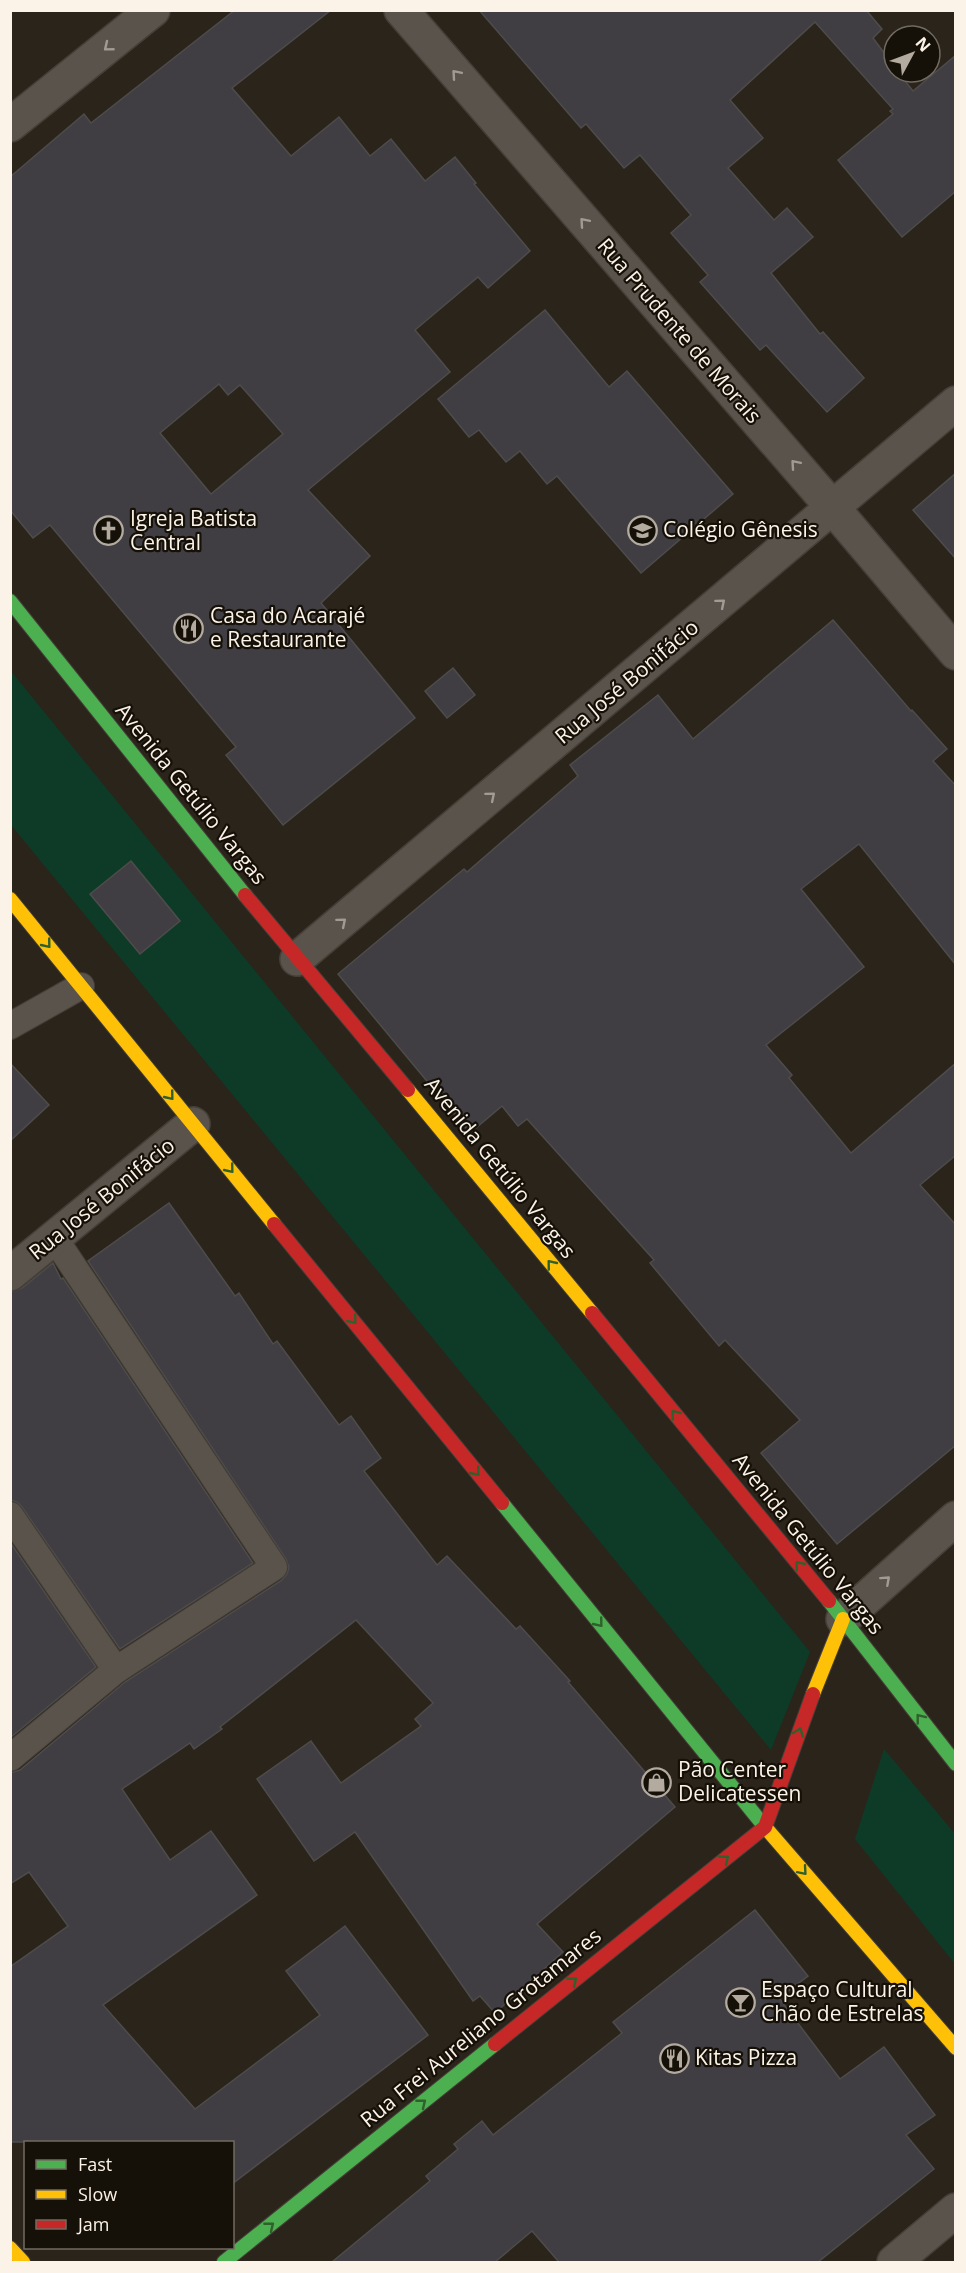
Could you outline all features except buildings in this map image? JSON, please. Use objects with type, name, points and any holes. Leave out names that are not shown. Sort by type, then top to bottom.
[{"type":"main road","name":"Avenida Getúlio Vargas","points":[[10,601],[170,804],[297,959],[384,1060],[843,1619],[956,1764]]},
{"type":"main road","points":[[10,899],[765,1827],[956,2048]]},
{"type":"main road","points":[[765,1827],[843,1619]]},
{"type":"main road","name":"Rua Frei Aureliano Grotamares","points":[[224,2262],[765,1827]]},
{"type":"main road","points":[[10,2248],[23,2262]]},
{"type":"street","points":[[10,125],[153,10]]},
{"type":"street","name":"Rua Prudente de Morais","points":[[401,10],[956,653]]},
{"type":"street","name":"Rua José Bonifácio","points":[[297,959],[956,403]]},
{"type":"street","name":"Rua José Bonifácio","points":[[10,1274],[193,1124]]},
{"type":"street","points":[[843,1619],[956,1518]]},
{"type":"street","points":[[894,2262],[956,2210]]},
{"type":"lane","points":[[10,1026],[81,986]]},
{"type":"lane","points":[[10,1758],[116,1670],[274,1567],[55,1239]]},
{"type":"lane","points":[[10,1515],[116,1670]]},
{"type":"green space","points":[[10,670],[810,1652],[771,1750],[11,825]]},
{"type":"green space","points":[[884,1749],[955,1834],[955,1964],[855,1839]]},
{"type":"traffic: fast","points":[[10,601],[245,895]]},
{"type":"traffic: fast","points":[[502,1503],[765,1827]]},
{"type":"traffic: fast","points":[[829,1601],[956,1764]]},
{"type":"traffic: fast","points":[[224,2262],[495,2044]]},
{"type":"traffic: slow","points":[[10,899],[274,1224]]},
{"type":"traffic: slow","points":[[408,1090],[592,1313]]},
{"type":"traffic: slow","points":[[813,1694],[843,1619]]},
{"type":"traffic: slow","points":[[765,1827],[956,2048]]},
{"type":"traffic: slow","points":[[10,2248],[23,2262]]},
{"type":"traffic: jam","points":[[245,895],[408,1090]]},
{"type":"traffic: jam","points":[[274,1224],[502,1503]]},
{"type":"traffic: jam","points":[[592,1313],[829,1601]]},
{"type":"traffic: jam","points":[[495,2044],[765,1827],[813,1694]]},
{"type":"place","name":"Colégio Gênesis","points":[[642,530]]},
{"type":"place","name":"Igreja Batista Central","points":[[109,531]]},
{"type":"place","name":"Casa do Acarajé e Restaurante","points":[[189,628]]},
{"type":"place","name":"Pão Center Delicatessen","points":[[657,1782]]},
{"type":"place","name":"Espaço Cultural Chão de Estrelas","points":[[740,2002]]},
{"type":"place","name":"Kitas Pizza","points":[[674,2058]]}]
